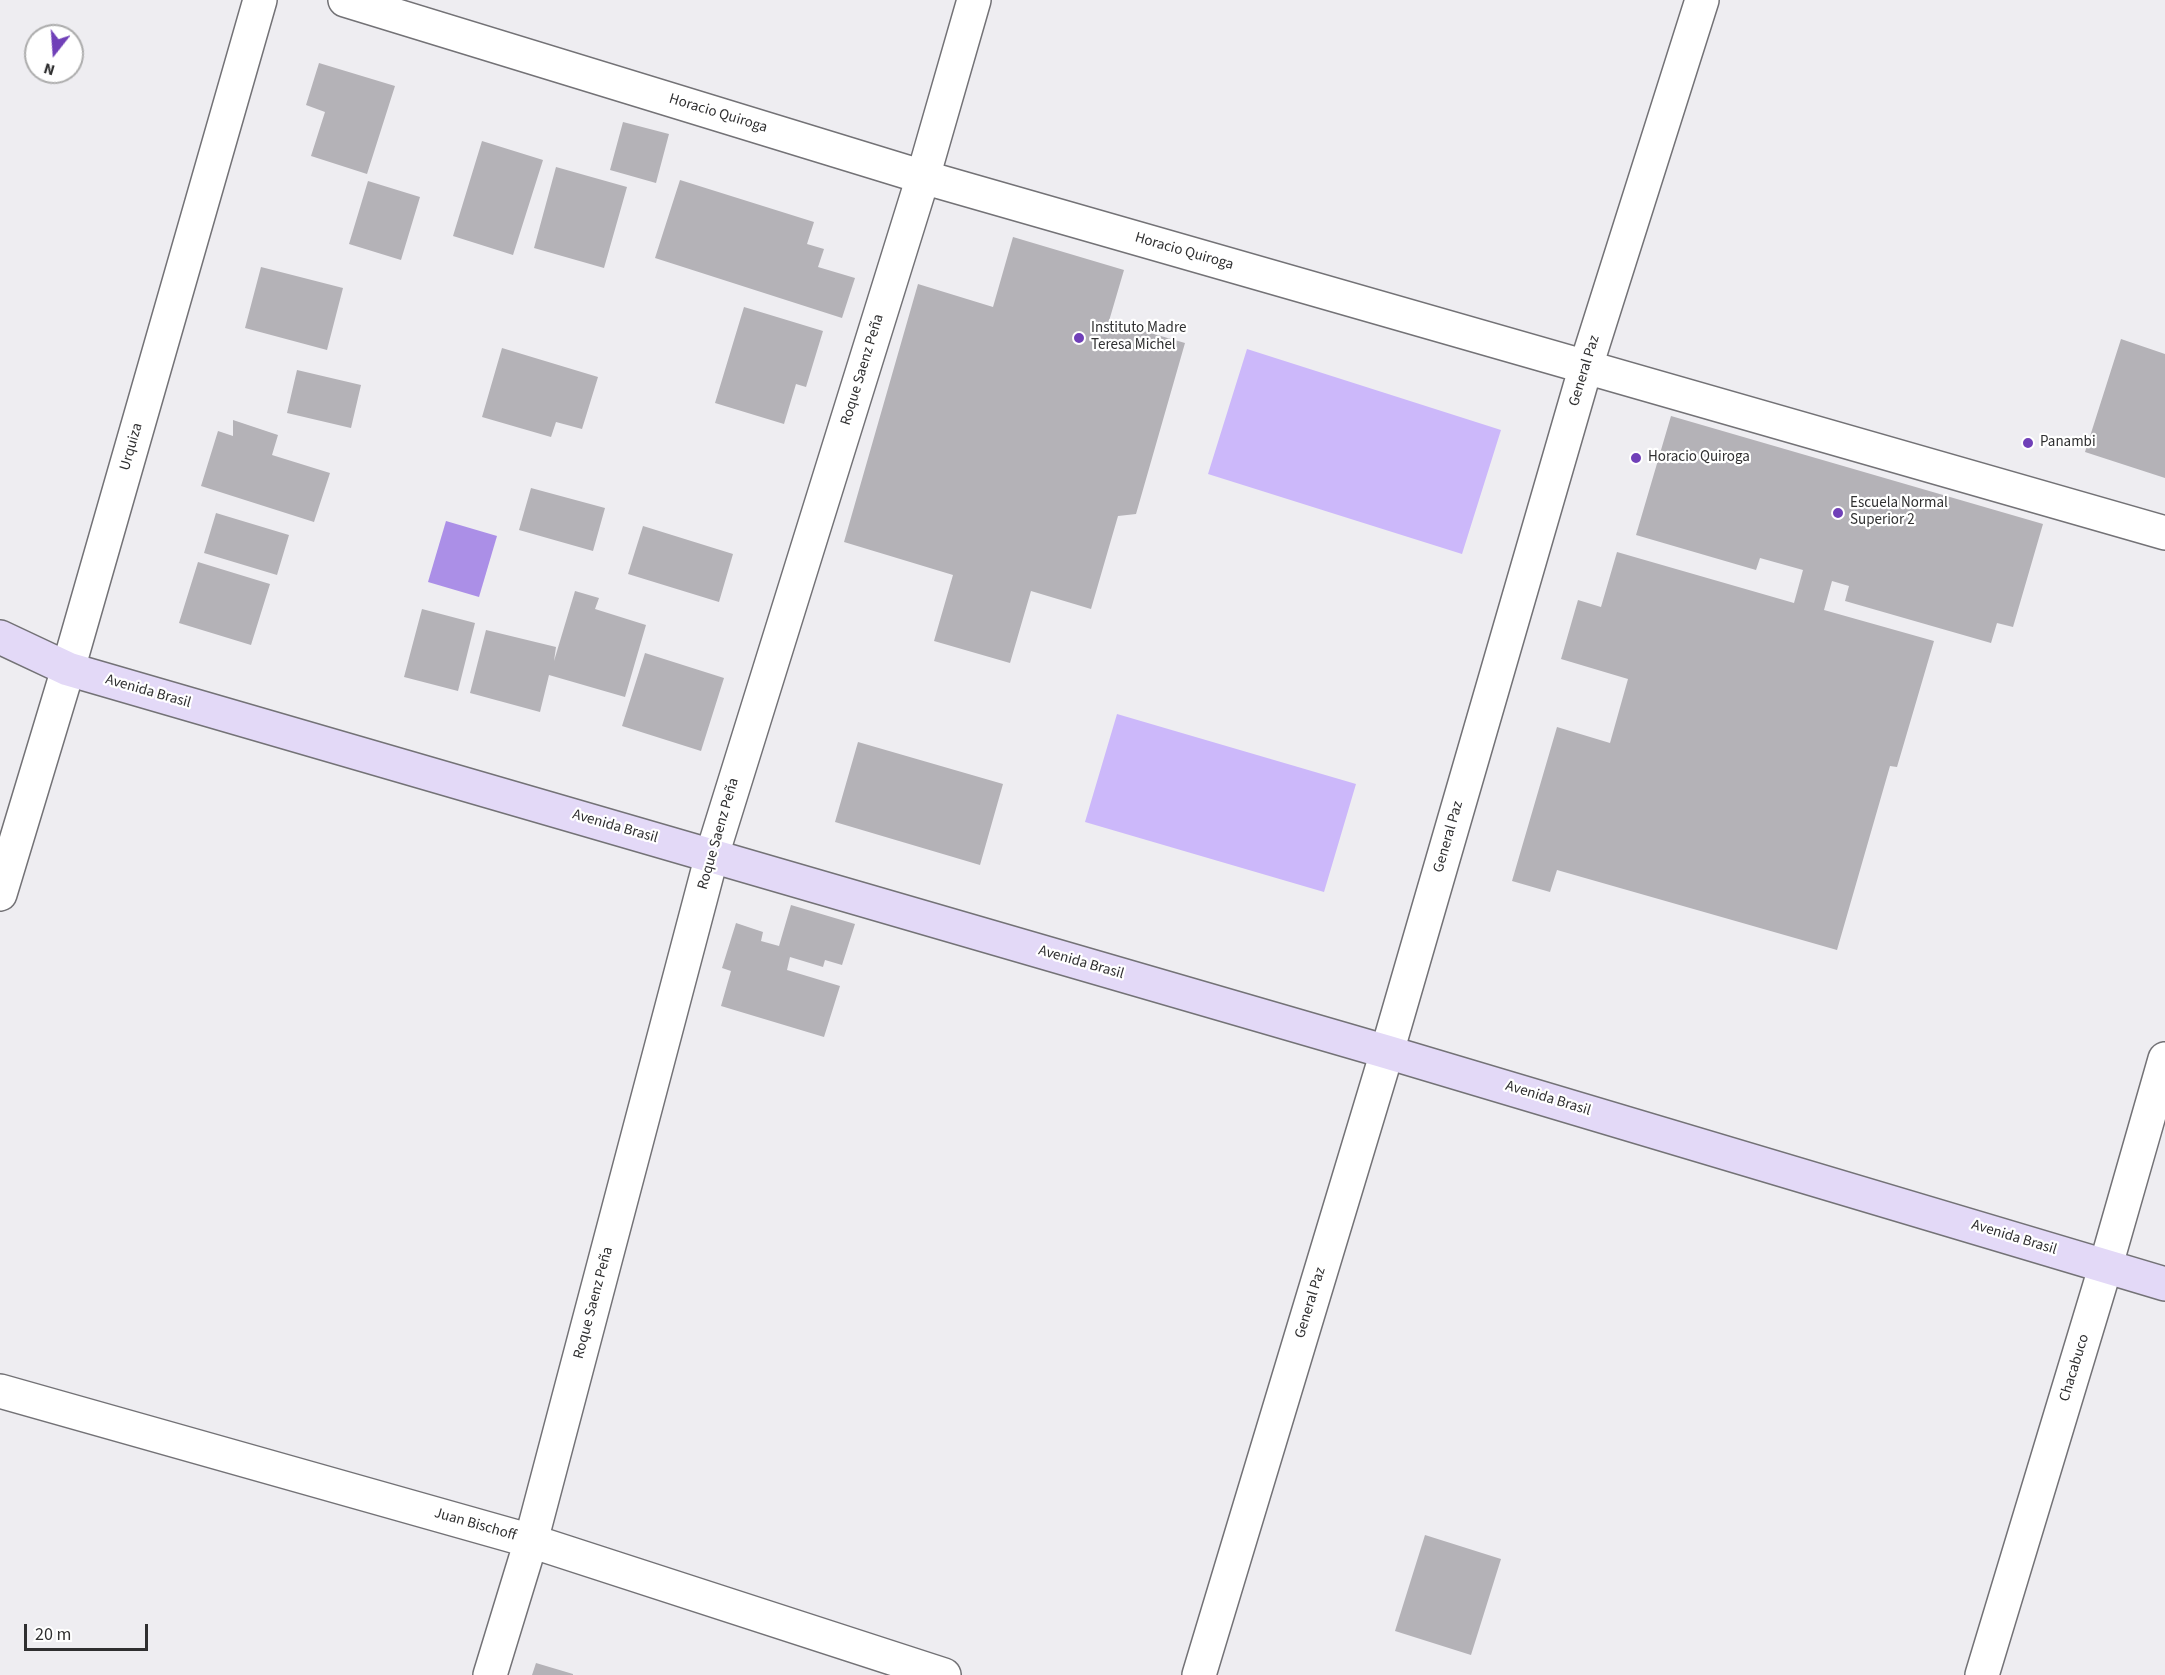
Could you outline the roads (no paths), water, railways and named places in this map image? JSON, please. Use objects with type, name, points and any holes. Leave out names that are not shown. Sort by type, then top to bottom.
[{"type":"main road","name":"Avenida Brasil","points":[[0,637],[68,669],[1387,1052],[2165,1284]]},
{"type":"street","name":"Urquiza","points":[[0,894],[68,669],[261,0]]},
{"type":"street","name":"Horacio Quiroga","points":[[345,0],[923,177],[2165,533]]},
{"type":"street","name":"Roque Saenz Peña","points":[[490,1675],[531,1541],[712,855],[923,177],[974,0]]},
{"type":"street","name":"General Paz","points":[[1199,1675],[1387,1052],[1586,366],[1702,0]]},
{"type":"street","name":"Chacabuco","points":[[1982,1675],[2106,1265],[2165,1059]]},
{"type":"street","name":"Juan Bischoff","points":[[0,1392],[531,1541],[945,1675]]},
{"type":"place","name":"Instituto Madre Teresa Michel","points":[[1079,338]]},
{"type":"place","name":"Panambi","points":[[2028,443]]},
{"type":"place","name":"Horacio Quiroga","points":[[1636,458]]},
{"type":"place","name":"Escuela Normal Superior 2","points":[[1838,513]]}]
